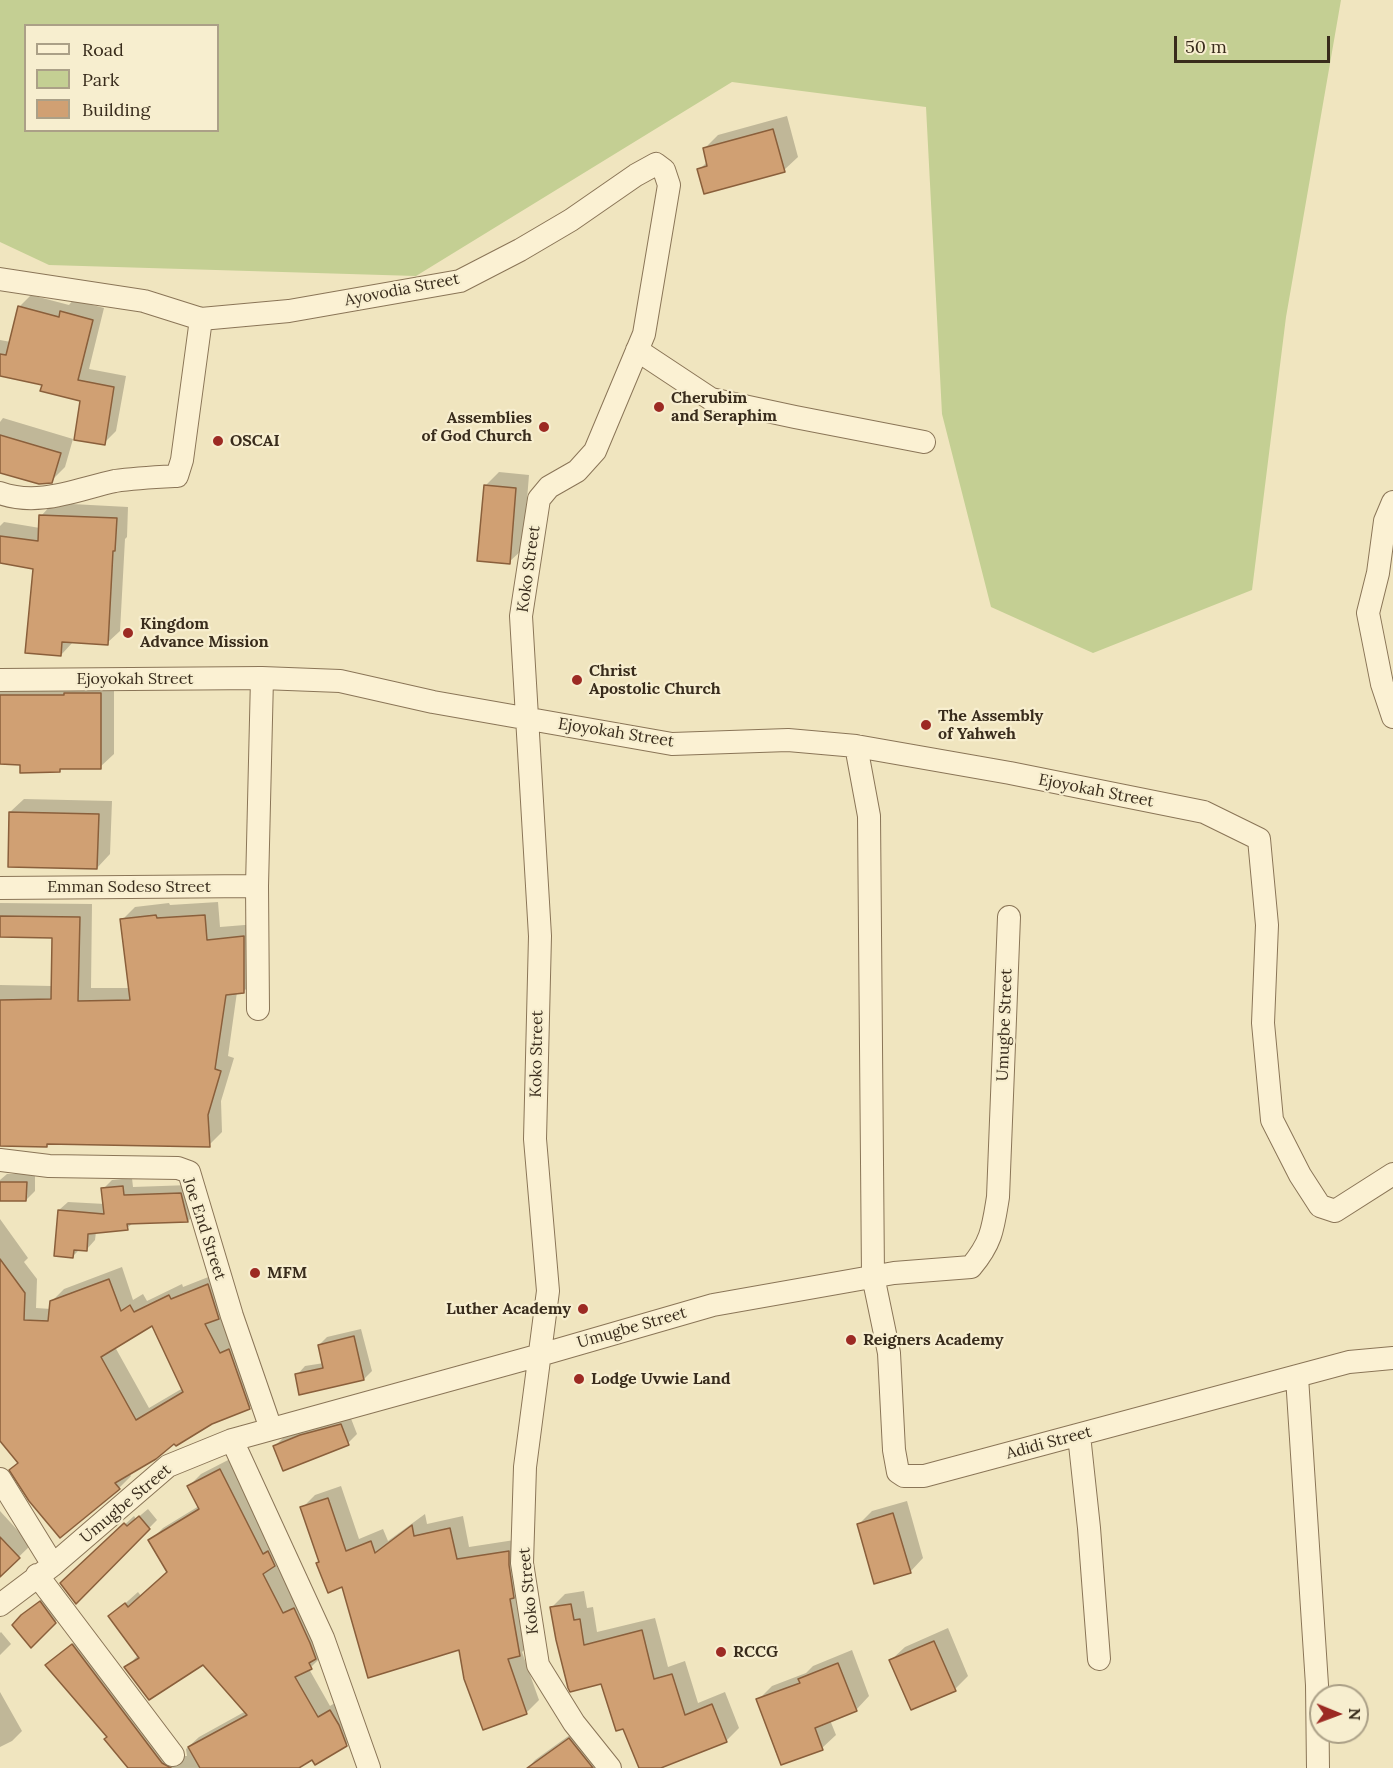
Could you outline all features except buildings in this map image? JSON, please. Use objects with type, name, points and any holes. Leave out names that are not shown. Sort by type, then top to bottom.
[{"type":"street","name":"Ayovodia Street","points":[[1,282],[144,301],[201,319],[289,311],[460,281],[571,220],[636,175],[656,164],[664,170],[669,185],[644,334],[637,350]]},
{"type":"street","points":[[0,493],[15,499],[52,497],[116,481],[177,476],[182,460],[201,319]]},
{"type":"street","points":[[637,350],[711,399],[924,441]]},
{"type":"street","name":"Koko Street","points":[[610,1768],[574,1724],[538,1665],[522,1563],[525,1467],[548,1291],[535,1139],[540,936],[522,616],[539,498],[549,487],[577,471],[595,451],[637,350]]},
{"type":"street","points":[[1393,502],[1385,520],[1378,573],[1368,613],[1382,684],[1393,717]]},
{"type":"street","points":[[258,1009],[257,886],[262,678]]},
{"type":"street","name":"Ejoyokah Street","points":[[0,680],[262,678],[339,681],[433,702],[672,744],[788,740],[856,746],[1010,773],[1204,812],[1258,839],[1267,925],[1263,1023],[1272,1120],[1300,1175],[1320,1206],[1335,1211],[1393,1174]]},
{"type":"street","points":[[856,746],[869,816],[873,1276]]},
{"type":"street","name":"Emman Sodeso Street","points":[[0,888],[257,886]]},
{"type":"street","name":"Umugbe Street","points":[[0,1605],[168,1466],[232,1440],[713,1305],[873,1276],[970,1267],[985,1250],[994,1226],[998,1197],[1009,917]]},
{"type":"street","name":"Joe End Street","points":[[0,1160],[49,1166],[178,1168],[189,1172],[222,1285],[271,1429]]},
{"type":"street","name":"Adidi Street","points":[[873,1276],[889,1353],[894,1450],[898,1472],[904,1476],[924,1476],[1350,1362],[1393,1358]]},
{"type":"street","points":[[1297,1377],[1317,1685],[1318,1768]]},
{"type":"street","points":[[1079,1435],[1099,1659]]},
{"type":"street","points":[[232,1440],[324,1638],[369,1768]]},
{"type":"street","points":[[0,1479],[45,1570],[173,1755]]},
{"type":"green space","points":[[0,0],[1341,0],[1286,317],[1252,590],[1093,653],[991,607],[942,414],[926,107],[732,82],[416,276],[49,265],[0,242]]},
{"type":"place","name":"Cherubim and Seraphim","points":[[659,407]]},
{"type":"place","name":"Assemblies of God Church","points":[[544,427]]},
{"type":"place","name":"OSCAI","points":[[218,441]]},
{"type":"place","name":"Kingdom Advance Mission","points":[[128,633]]},
{"type":"place","name":"Christ Apostolic Church","points":[[577,680]]},
{"type":"place","name":"The Assembly of Yahweh","points":[[926,725]]},
{"type":"place","name":"MFM","points":[[255,1273]]},
{"type":"place","name":"Luther Academy","points":[[583,1309]]},
{"type":"place","name":"Reigners Academy","points":[[851,1340]]},
{"type":"place","name":"Lodge Uvwie Land","points":[[579,1379]]},
{"type":"place","name":"RCCG","points":[[721,1652]]}]
